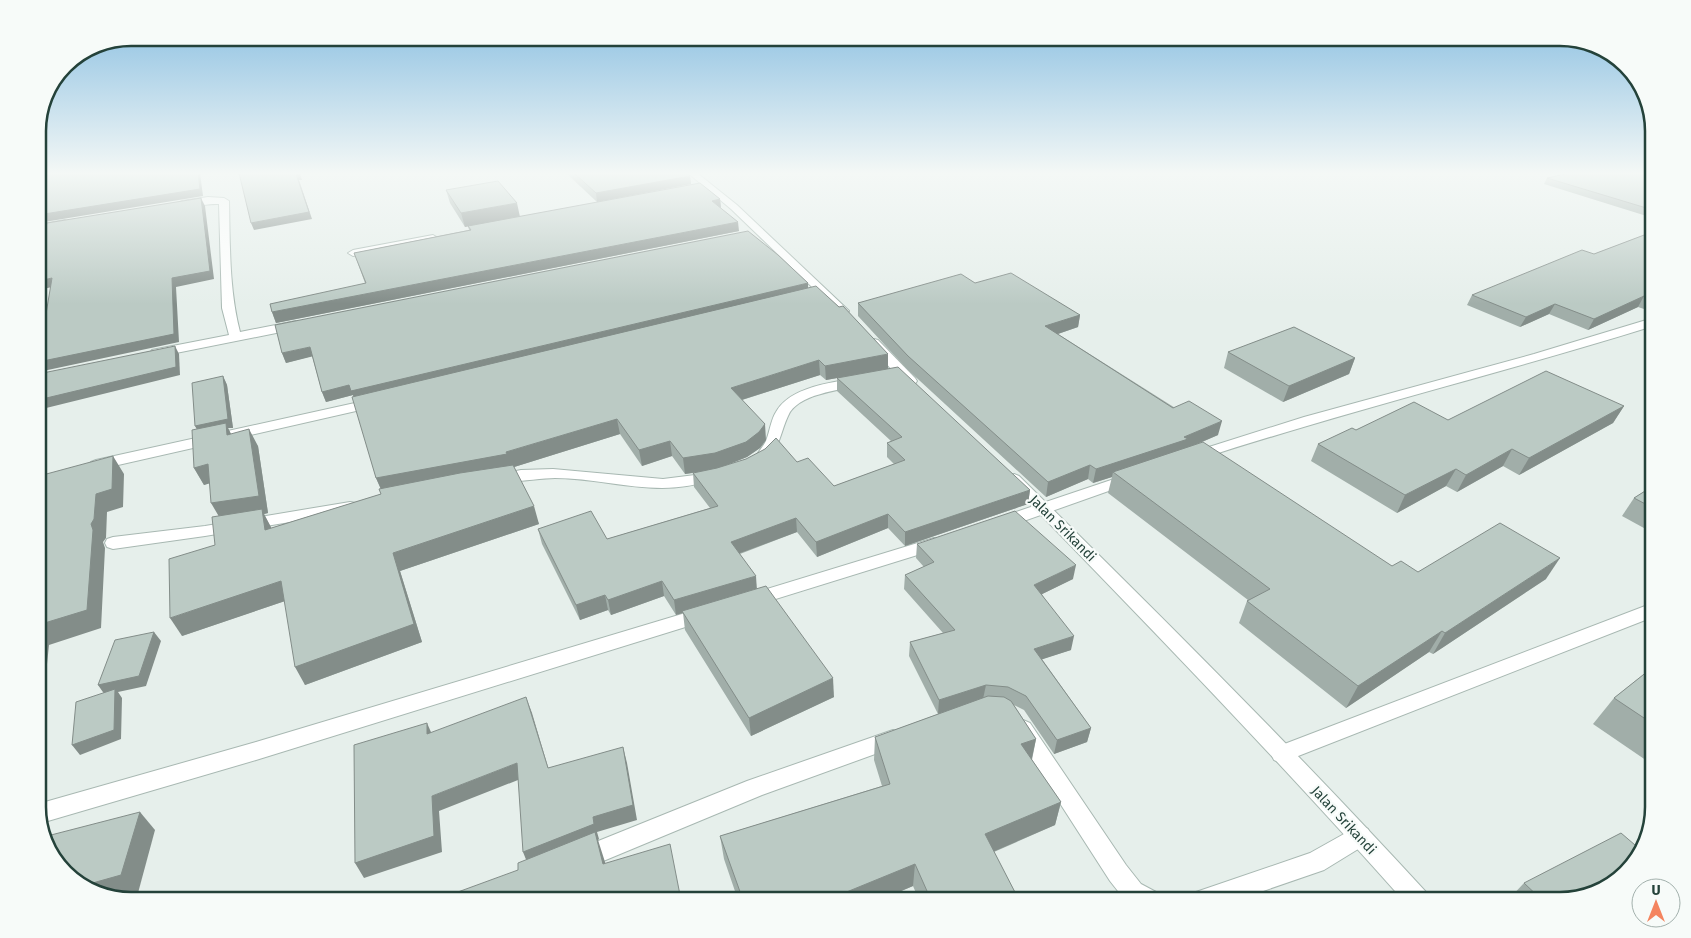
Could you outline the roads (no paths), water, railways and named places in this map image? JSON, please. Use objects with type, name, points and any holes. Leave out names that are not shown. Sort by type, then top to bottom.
[{"type":"street","points":[[224,217],[224,268],[228,308],[235,336]]},
{"type":"street","points":[[737,217],[824,293],[922,392]]},
{"type":"street","points":[[46,226],[73,222]]},
{"type":"street","points":[[353,253],[448,235]]},
{"type":"street","points":[[806,297],[824,293]]},
{"type":"street","points":[[141,356],[235,336],[311,323]]},
{"type":"street","points":[[1180,462],[1276,429],[1372,404],[1645,324]]},
{"type":"street","points":[[884,376],[901,372]]},
{"type":"street","points":[[753,462],[761,458],[776,438],[782,412],[787,405],[802,397],[825,389],[866,379]]},
{"type":"street","points":[[85,467],[385,400]]},
{"type":"street","name":"Jalan Srikandi","points":[[1004,470],[1045,508],[1360,836],[1411,892]]},
{"type":"street","points":[[489,481],[508,477],[559,474],[582,475],[638,484],[666,484],[696,480],[730,471]]},
{"type":"street","points":[[983,529],[1144,474]]},
{"type":"street","points":[[113,543],[205,531],[364,504]]},
{"type":"street","points":[[46,812],[265,748],[947,540]]},
{"type":"street","points":[[1281,754],[1645,613]]},
{"type":"street","points":[[1010,714],[1015,717],[1118,873],[1133,892]]},
{"type":"street","points":[[568,865],[755,788],[916,731]]},
{"type":"street","points":[[1228,892],[1316,862],[1360,836]]}]
